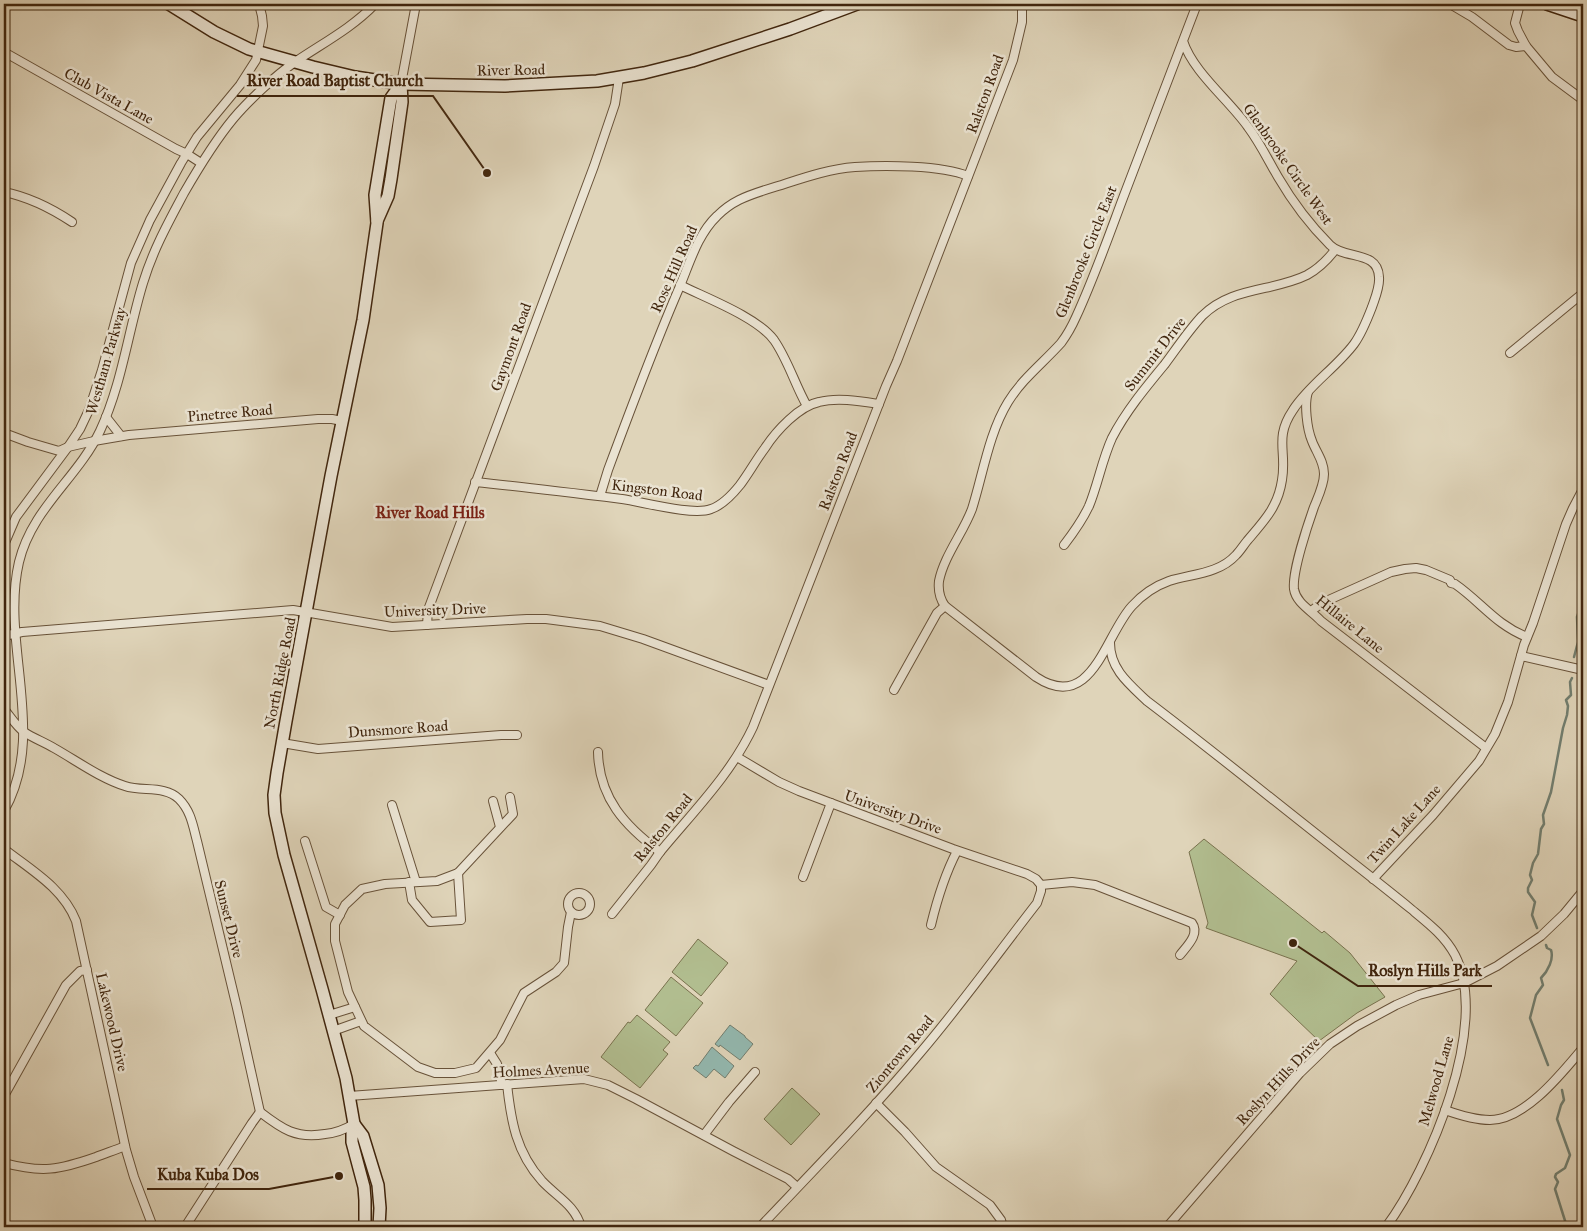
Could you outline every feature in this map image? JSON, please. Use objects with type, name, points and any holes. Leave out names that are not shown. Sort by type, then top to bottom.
[{"type":"main road","name":"River Road","points":[[170,4],[214,32],[248,49],[354,77],[401,84],[525,85],[597,81],[644,73],[692,61],[799,26],[858,4]]},
{"type":"main road","points":[[1547,4],[1583,16]]},
{"type":"main road","name":"North Ridge Road","points":[[365,1227],[364,1187],[352,1142],[354,1124],[349,1096],[334,1031],[284,855],[275,813],[275,785],[342,421],[363,320],[377,223],[388,196],[402,102],[401,84]]},
{"type":"main road","name":"North Ridge Road","points":[[354,1124],[365,1141],[378,1185],[379,1227]]},
{"type":"street","name":"Westham Parkway","points":[[4,545],[19,512],[68,447],[80,429],[89,410],[131,263],[150,220],[197,137],[251,69],[256,60],[263,26],[259,4]]},
{"type":"street","name":"Westham Parkway","points":[[4,811],[20,767],[23,732],[22,697],[15,633],[16,584],[19,563],[28,536],[42,510],[70,477],[94,441],[106,417],[121,369],[144,280],[156,246],[201,163],[240,112],[295,62],[343,31],[375,4]]},
{"type":"street","points":[[401,84],[416,4]]},
{"type":"street","name":"Ralston Road","points":[[612,914],[737,757],[753,727],[1013,60],[1022,22],[1022,4]]},
{"type":"street","name":"Glenbrooke Circle East","points":[[945,606],[940,596],[939,581],[969,514],[1003,410],[1025,379],[1061,342],[1077,315],[1109,238],[1197,4]]},
{"type":"street","points":[[1450,4],[1472,17],[1509,45],[1526,46]]},
{"type":"street","points":[[1520,4],[1515,17],[1515,23],[1526,46],[1552,77],[1583,100]]},
{"type":"street","name":"Glenbrooke Circle West","points":[[1183,41],[1190,57],[1247,125],[1284,185],[1318,231],[1335,250]]},
{"type":"street","name":"Club Vista Lane","points":[[4,52],[201,163]]},
{"type":"street","name":"Gaymont Road","points":[[427,626],[428,610],[594,166],[614,104],[619,78]]},
{"type":"street","name":"Rose Hill Road","points":[[600,496],[608,470],[697,244],[710,223],[730,205],[750,195],[807,177],[844,168],[872,166],[908,167],[946,171],[968,176]]},
{"type":"street","points":[[4,192],[43,205],[72,222]]},
{"type":"street","points":[[894,690],[937,613],[945,606],[1050,686],[1058,687],[1073,684],[1085,678],[1095,666],[1125,615],[1145,594],[1169,581],[1200,573],[1227,563],[1236,555],[1270,514],[1277,500],[1283,478],[1283,429],[1294,408],[1355,342],[1368,316],[1379,284],[1380,276],[1378,269],[1370,260],[1362,256],[1335,250]]},
{"type":"street","name":"Summit Drive","points":[[1064,545],[1079,526],[1105,456],[1121,423],[1203,316],[1213,307],[1233,296],[1296,279],[1307,274],[1329,258],[1335,250]]},
{"type":"street","points":[[680,285],[746,318],[769,335],[785,360],[807,406]]},
{"type":"street","points":[[1510,353],[1583,293]]},
{"type":"street","name":"Hillaire Lane","points":[[1309,390],[1306,397],[1309,432],[1324,473],[1308,523],[1294,585],[1297,598],[1321,621],[1486,748]]},
{"type":"street","name":"Kingston Road","points":[[475,482],[600,496],[692,511],[706,511],[715,508],[727,499],[774,435],[807,406],[828,400],[879,404]]},
{"type":"street","points":[[106,417],[121,436]]},
{"type":"street","name":"Pinetree Road","points":[[4,433],[59,451],[68,447],[121,436],[318,419],[342,421]]},
{"type":"street","name":"Twin Lake Lane","points":[[1110,643],[1111,656],[1122,677],[1147,700],[1373,878],[1479,761],[1495,734],[1508,702],[1527,637],[1566,524],[1583,489]]},
{"type":"street","points":[[1311,611],[1391,572],[1416,568],[1450,580],[1450,583],[1455,584],[1502,624],[1514,632],[1527,637]]},
{"type":"street","name":"University Drive","points":[[4,636],[15,633],[285,611],[306,612],[383,627],[527,619],[546,620],[600,626],[643,639],[769,685]]},
{"type":"street","points":[[1521,656],[1583,670]]},
{"type":"street","points":[[4,709],[6,728],[4,745]]},
{"type":"street","name":"Sunset Drive","points":[[4,709],[23,732],[119,784],[127,787],[168,793],[178,798],[186,808],[197,841],[260,1112]]},
{"type":"street","name":"Dunsmore Road","points":[[282,743],[318,749],[516,735]]},
{"type":"street","points":[[598,752],[598,766],[606,790],[618,814],[632,830],[660,852]]},
{"type":"street","name":"University Drive","points":[[737,757],[778,782],[799,791],[957,851],[1028,874],[1036,878],[1041,885]]},
{"type":"street","points":[[510,797],[513,814],[458,873],[437,881],[385,884],[362,889],[345,905],[336,924],[335,941],[348,992],[361,1021],[364,1026],[418,1067],[435,1073],[455,1073],[476,1068],[500,1040],[524,993],[556,972],[564,963],[568,927],[572,912]]},
{"type":"street","points":[[493,801],[500,827]]},
{"type":"street","points":[[803,877],[831,803]]},
{"type":"street","points":[[392,805],[413,882],[412,900],[430,922],[461,920],[458,873]]},
{"type":"street","points":[[306,841],[326,906],[340,915]]},
{"type":"street","name":"Lakewood Drive","points":[[4,849],[52,886],[66,901],[78,928],[125,1146],[134,1178],[153,1227]]},
{"type":"street","points":[[930,925],[951,862],[957,851]]},
{"type":"street","name":"Melwood Lane","points":[[1373,878],[1442,936],[1456,956],[1462,970],[1467,1000],[1463,1044],[1458,1068],[1433,1142],[1418,1176],[1398,1211],[1386,1227]]},
{"type":"street","points":[[1041,885],[1072,882],[1095,885],[1192,923],[1195,930],[1194,935],[1180,955]]},
{"type":"street","name":"Ziontown Road","points":[[760,1227],[876,1103],[943,1026],[1036,903],[1041,891],[1041,885]]},
{"type":"street","name":"Roslyn Hills Drive","points":[[1167,1227],[1300,1073],[1330,1044],[1396,1004],[1464,982],[1490,969],[1528,945],[1554,924],[1583,891]]},
{"type":"street","points":[[4,1096],[66,984],[80,971],[87,970]]},
{"type":"street","points":[[329,1015],[355,1007]]},
{"type":"street","points":[[334,1031],[361,1021]]},
{"type":"street","points":[[1444,1110],[1479,1119],[1495,1120],[1513,1115],[1529,1104],[1561,1074],[1583,1048]]},
{"type":"street","points":[[490,1052],[498,1064],[505,1085],[513,1126],[524,1156],[542,1181],[575,1211],[581,1227]]},
{"type":"street","points":[[704,1135],[754,1072]]},
{"type":"street","name":"Holmes Avenue","points":[[349,1096],[584,1079],[599,1082],[636,1099],[788,1179],[797,1187]]},
{"type":"street","points":[[876,1103],[936,1167],[990,1205],[1001,1220],[1003,1227]]},
{"type":"street","points":[[185,1227],[260,1112],[278,1126],[306,1136],[337,1132],[354,1124]]},
{"type":"street","points":[[4,1163],[35,1169],[57,1169],[125,1146]]},
{"type":"green space","points":[[1204,839],[1350,953],[1385,997],[1357,1013],[1319,1041],[1270,994],[1297,961],[1206,928],[1208,923],[1189,852]]},
{"type":"green space","points":[[698,939],[728,963],[701,996],[672,972]]},
{"type":"green space","points":[[671,977],[703,1003],[676,1036],[645,1010]]},
{"type":"green space","points":[[637,1015],[670,1042],[663,1050],[668,1054],[640,1088],[601,1057],[628,1022],[630,1023]]},
{"type":"green space","points":[[792,1088],[820,1114],[791,1145],[764,1119]]},
{"type":"water","points":[[730,1025],[753,1044],[740,1060],[720,1045],[719,1047],[715,1044]]},
{"type":"water","points":[[712,1047],[734,1066],[725,1078],[714,1069],[706,1078],[693,1068],[696,1065],[698,1066]]},
{"type":"waterway","points":[[1574,657],[1578,642],[1577,617],[1578,614],[1583,613]]},
{"type":"waterway","points":[[1537,928],[1532,915],[1535,902],[1528,892],[1528,888],[1532,880],[1530,875],[1533,863],[1538,854],[1541,829],[1544,824],[1543,815],[1551,792],[1567,715],[1568,706],[1566,700],[1571,695],[1570,682],[1572,678]]},
{"type":"waterway","points":[[1546,945],[1551,950],[1551,961],[1541,978],[1543,985],[1536,995],[1530,1018],[1548,1065]]},
{"type":"waterway","points":[[1562,1090],[1564,1100],[1557,1119],[1570,1155],[1565,1168],[1556,1174],[1555,1177],[1558,1182],[1555,1189],[1567,1227]]},
{"type":"place","name":"River Road Baptist Church","points":[[487,173]]},
{"type":"place","name":"Roslyn Hills Park","points":[[1293,943]]},
{"type":"place","name":"Kuba Kuba Dos","points":[[339,1176]]},
{"type":"district","name":"River Road Hills","points":[[430,512]]}]
